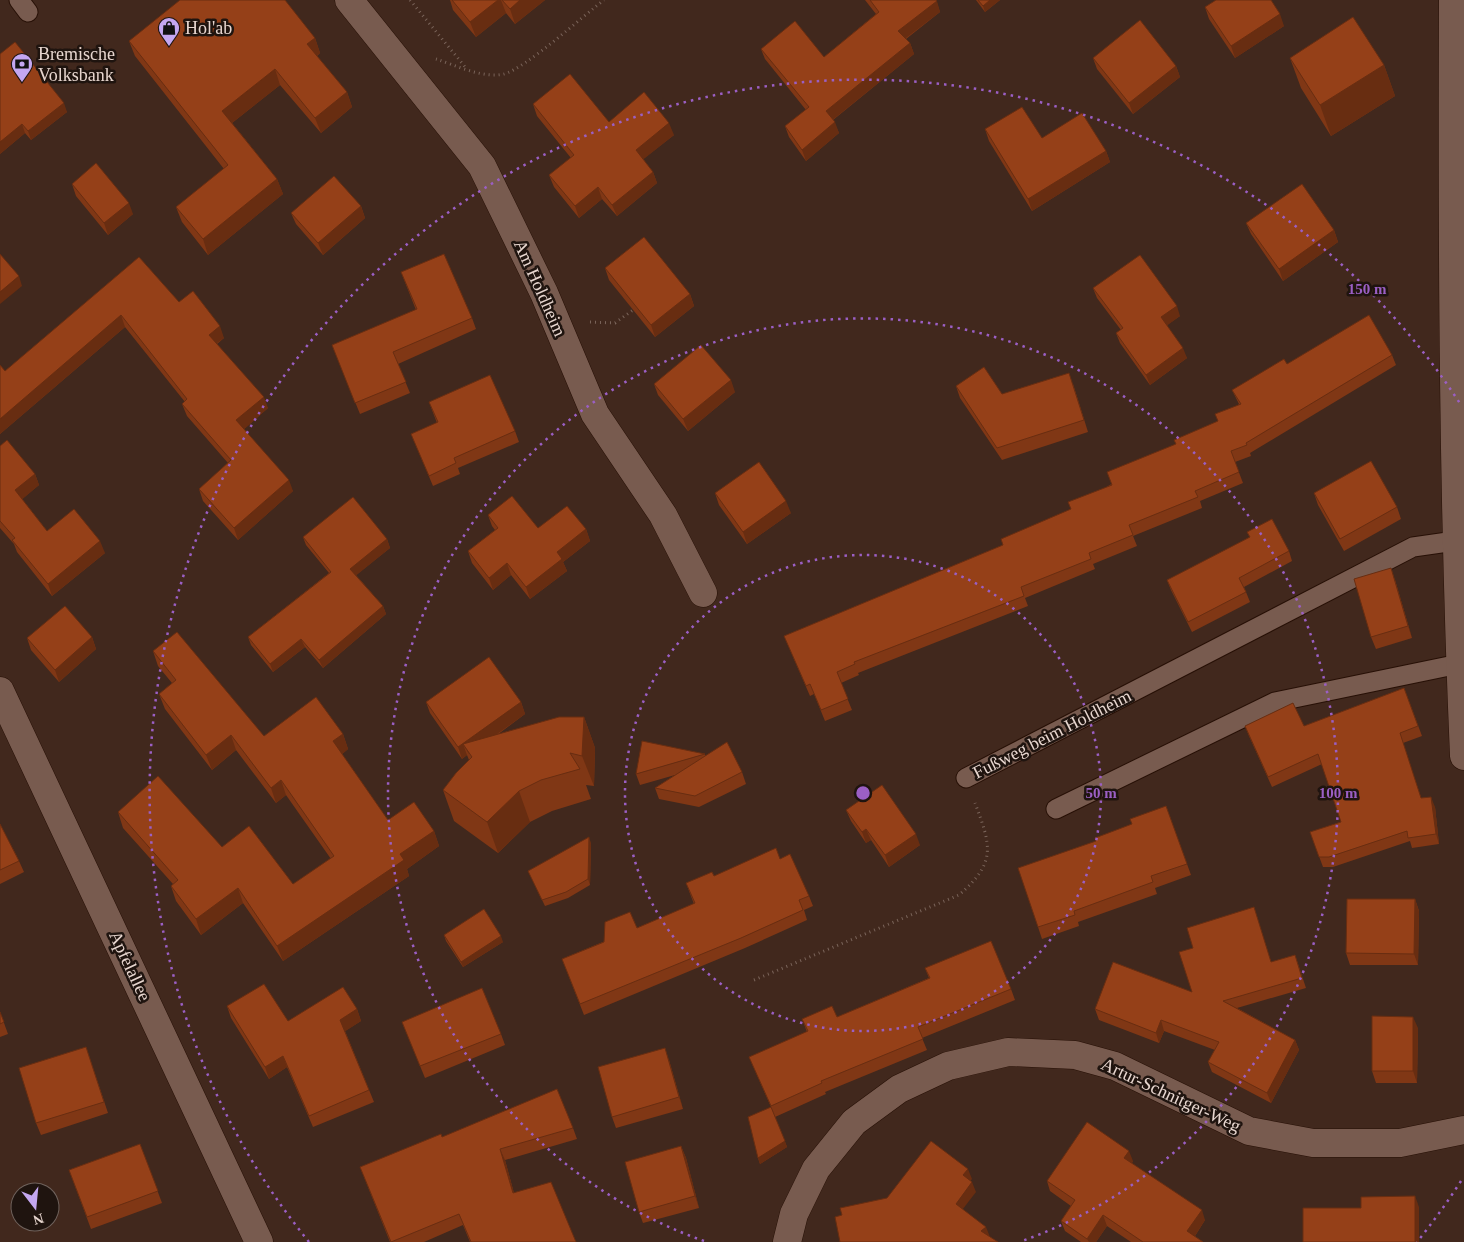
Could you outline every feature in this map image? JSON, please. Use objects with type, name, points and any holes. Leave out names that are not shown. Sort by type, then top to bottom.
[{"type":"street","name":"Am Holdheim","points":[[349,0],[482,166],[502,205],[595,414],[663,515],[703,593]]},
{"type":"street","points":[[1453,0],[1452,369],[1455,540],[1464,756]]},
{"type":"street","name":"Apfelallee","points":[[0,690],[260,1242]]},
{"type":"street","name":"Artur-Schnitger-Weg","points":[[787,1242],[794,1214],[816,1169],[854,1122],[899,1090],[948,1066],[1008,1052],[1075,1054],[1115,1066],[1249,1131],[1312,1143],[1400,1143],[1464,1130]]},
{"type":"lane","name":"Fußweg beim Holdheim","points":[[966,778],[1412,547],[1455,540]]},
{"type":"lane","points":[[1056,809],[1274,702],[1459,664]]},
{"type":"path","points":[[410,0],[466,68],[490,74],[504,74],[521,66],[604,0]]},
{"type":"path","points":[[558,329],[575,321],[615,323],[633,310]]},
{"type":"path","name":"Fußweg beim Holdheim","points":[[754,980],[939,905],[959,895],[975,881],[985,864],[988,846],[966,778]]},
{"type":"building","points":[[180,0],[285,0],[315,38],[307,44],[347,92],[315,118],[275,69],[222,111],[277,179],[203,239],[176,207],[228,165],[129,41]]},
{"type":"building","points":[[452,0],[498,0],[470,22]]},
{"type":"building","points":[[502,0],[520,0],[510,9]]},
{"type":"building","points":[[870,0],[937,1],[898,31],[910,43],[826,111],[835,122],[802,150],[785,126],[809,107],[761,49],[795,21],[824,57],[879,12]]},
{"type":"building","points":[[978,0],[990,0],[983,6]]},
{"type":"building","points":[[1216,0],[1271,0],[1280,14],[1231,46],[1205,7]]},
{"type":"building","points":[[1353,17],[1384,65],[1320,105],[1290,58]]},
{"type":"building","points":[[1140,20],[1176,66],[1129,103],[1093,58]]},
{"type":"building","name":"Bremische Volksbank","points":[[15,42],[64,103],[28,131],[22,124],[0,142],[0,54]]},
{"type":"building","points":[[570,74],[609,122],[644,92],[669,123],[636,150],[653,172],[612,205],[598,187],[575,206],[549,175],[574,155],[533,104]]},
{"type":"building","points":[[1022,107],[1042,138],[1082,113],[1106,151],[1028,199],[985,129]]},
{"type":"building","points":[[96,163],[129,203],[104,223],[72,184]]},
{"type":"building","points":[[334,176],[361,206],[318,243],[291,213]]},
{"type":"building","points":[[1302,184],[1334,230],[1279,269],[1246,223]]},
{"type":"building","points":[[644,237],[690,294],[651,325],[605,268]]},
{"type":"building","points":[[0,254],[19,276],[0,292]]},
{"type":"building","points":[[444,254],[472,318],[393,352],[406,382],[355,403],[332,345],[417,309],[401,272]]},
{"type":"building","points":[[1140,255],[1177,306],[1161,317],[1183,348],[1146,375],[1116,333],[1123,328],[1093,288]]},
{"type":"building","points":[[139,257],[179,302],[193,291],[220,326],[209,335],[264,397],[236,420],[289,480],[234,528],[199,489],[231,460],[182,404],[187,399],[121,315],[0,419],[0,365],[5,371]]},
{"type":"building","points":[[1369,315],[1392,355],[1246,443],[1247,445],[1231,451],[1239,472],[1195,491],[1198,497],[1129,525],[1133,535],[1089,553],[1091,559],[1021,587],[1024,596],[854,662],[855,664],[837,672],[848,699],[821,710],[810,684],[806,686],[784,636],[1003,545],[1001,539],[1071,509],[1068,502],[1112,485],[1107,472],[1176,444],[1174,440],[1218,421],[1215,414],[1241,404],[1232,390],[1284,359],[1287,364]]},
{"type":"building","points":[[701,345],[731,380],[683,419],[654,384]]},
{"type":"building","points":[[984,367],[1002,394],[1069,373],[1084,420],[997,448],[956,386]]},
{"type":"building","points":[[490,375],[515,431],[454,458],[456,463],[429,476],[411,434],[438,422],[429,402]]},
{"type":"building","points":[[7,440],[35,474],[15,490],[47,531],[74,509],[100,541],[48,584],[12,540],[15,538],[0,521],[0,446]]},
{"type":"building","points":[[1371,461],[1397,507],[1340,539],[1314,493]]},
{"type":"building","points":[[759,462],[786,501],[743,532],[715,493]]},
{"type":"building","points":[[512,496],[538,528],[567,506],[586,529],[557,552],[562,559],[526,587],[507,563],[489,578],[468,551],[498,528],[488,515]]},
{"type":"building","points":[[353,497],[387,539],[350,569],[383,606],[319,660],[301,639],[270,664],[248,637],[331,572],[303,537]]},
{"type":"building","points":[[1272,519],[1289,551],[1239,578],[1246,592],[1188,622],[1167,580],[1250,537],[1247,532]]},
{"type":"building","points":[[1391,568],[1408,626],[1371,637],[1354,579]]},
{"type":"building","points":[[65,606],[92,637],[55,670],[27,638]]},
{"type":"building","points":[[177,632],[264,736],[316,697],[343,734],[333,741],[388,820],[414,802],[434,831],[400,854],[404,860],[277,946],[238,888],[196,919],[171,886],[178,880],[118,812],[158,776],[222,847],[249,826],[293,884],[334,856],[281,780],[271,788],[231,735],[206,755],[159,694],[176,680],[153,651]]},
{"type":"building","points":[[489,657],[521,702],[458,747],[426,702]]},
{"type":"building","points":[[1404,688],[1418,726],[1400,733],[1421,798],[1431,797],[1436,834],[1408,838],[1407,831],[1329,857],[1319,857],[1310,832],[1341,822],[1318,754],[1268,777],[1245,726],[1293,703],[1304,726]]},
{"type":"building","points":[[559,717],[584,717],[582,756],[570,753],[580,769],[541,780],[519,791],[487,822],[443,790],[472,757],[463,744]]},
{"type":"building","points":[[642,741],[705,754],[636,774]]},
{"type":"building","points":[[727,742],[742,772],[695,796],[655,788]]},
{"type":"building","points":[[882,785],[916,834],[885,855],[866,829],[862,832],[846,810]]},
{"type":"building","points":[[1166,806],[1187,864],[1151,876],[1153,882],[1074,911],[1075,915],[1038,927],[1018,868],[1096,841],[1095,838],[1132,824],[1130,819]]},
{"type":"building","points":[[0,824],[19,861],[0,870]]},
{"type":"building","points":[[589,837],[588,879],[566,892],[542,900],[528,871]]},
{"type":"building","points":[[776,848],[780,859],[790,854],[809,896],[799,900],[803,910],[741,938],[580,1004],[562,959],[604,942],[605,922],[630,912],[637,928],[695,903],[686,883],[712,872],[714,876]]},
{"type":"building","points":[[1347,899],[1415,899],[1414,954],[1346,953]]},
{"type":"building","points":[[1254,907],[1271,962],[1295,955],[1302,978],[1223,1001],[1295,1040],[1267,1093],[1208,1062],[1219,1042],[1161,1020],[1156,1033],[1095,1009],[1113,962],[1192,992],[1179,952],[1193,948],[1187,928]]},
{"type":"building","points":[[484,909],[501,936],[461,962],[444,935]]},
{"type":"building","points":[[991,941],[1011,989],[918,1027],[923,1039],[821,1081],[822,1083],[771,1106],[749,1057],[808,1031],[802,1019],[832,1006],[837,1017],[930,978],[925,968]]},
{"type":"building","points":[[264,984],[288,1021],[343,987],[357,1009],[340,1020],[369,1090],[309,1116],[283,1056],[265,1067],[227,1006]]},
{"type":"building","points":[[482,988],[501,1034],[420,1066],[402,1022]]},
{"type":"building","points":[[0,1012],[4,1022],[0,1024]]},
{"type":"building","points":[[1372,1016],[1413,1017],[1413,1071],[1372,1071]]},
{"type":"building","points":[[86,1047],[104,1102],[36,1123],[19,1068]]},
{"type":"building","points":[[665,1048],[679,1097],[612,1117],[598,1067]]},
{"type":"building","points":[[557,1089],[573,1128],[500,1149],[513,1193],[551,1182],[576,1242],[471,1242],[459,1214],[391,1242],[360,1167],[441,1134],[442,1137]]},
{"type":"building","points":[[771,1107],[785,1141],[758,1158],[748,1117]]},
{"type":"building","points":[[1087,1122],[1129,1151],[1124,1158],[1202,1210],[1187,1231],[1203,1242],[1143,1242],[1103,1215],[1087,1239],[1061,1221],[1075,1200],[1047,1181]]},
{"type":"building","points":[[931,1141],[968,1169],[963,1175],[972,1182],[956,1204],[986,1227],[981,1231],[998,1242],[840,1242],[835,1217],[842,1215],[840,1208],[887,1198]]},
{"type":"building","points":[[140,1144],[158,1191],[87,1217],[69,1170]]},
{"type":"building","points":[[681,1146],[695,1196],[639,1212],[625,1162]]},
{"type":"building","points":[[1415,1196],[1415,1242],[1303,1242],[1303,1208],[1361,1208],[1361,1197]]},
{"type":"place","name":"Hol'ab","points":[[169,47]]},
{"type":"place","name":"Bremische Volksbank","points":[[22,83]]}]
